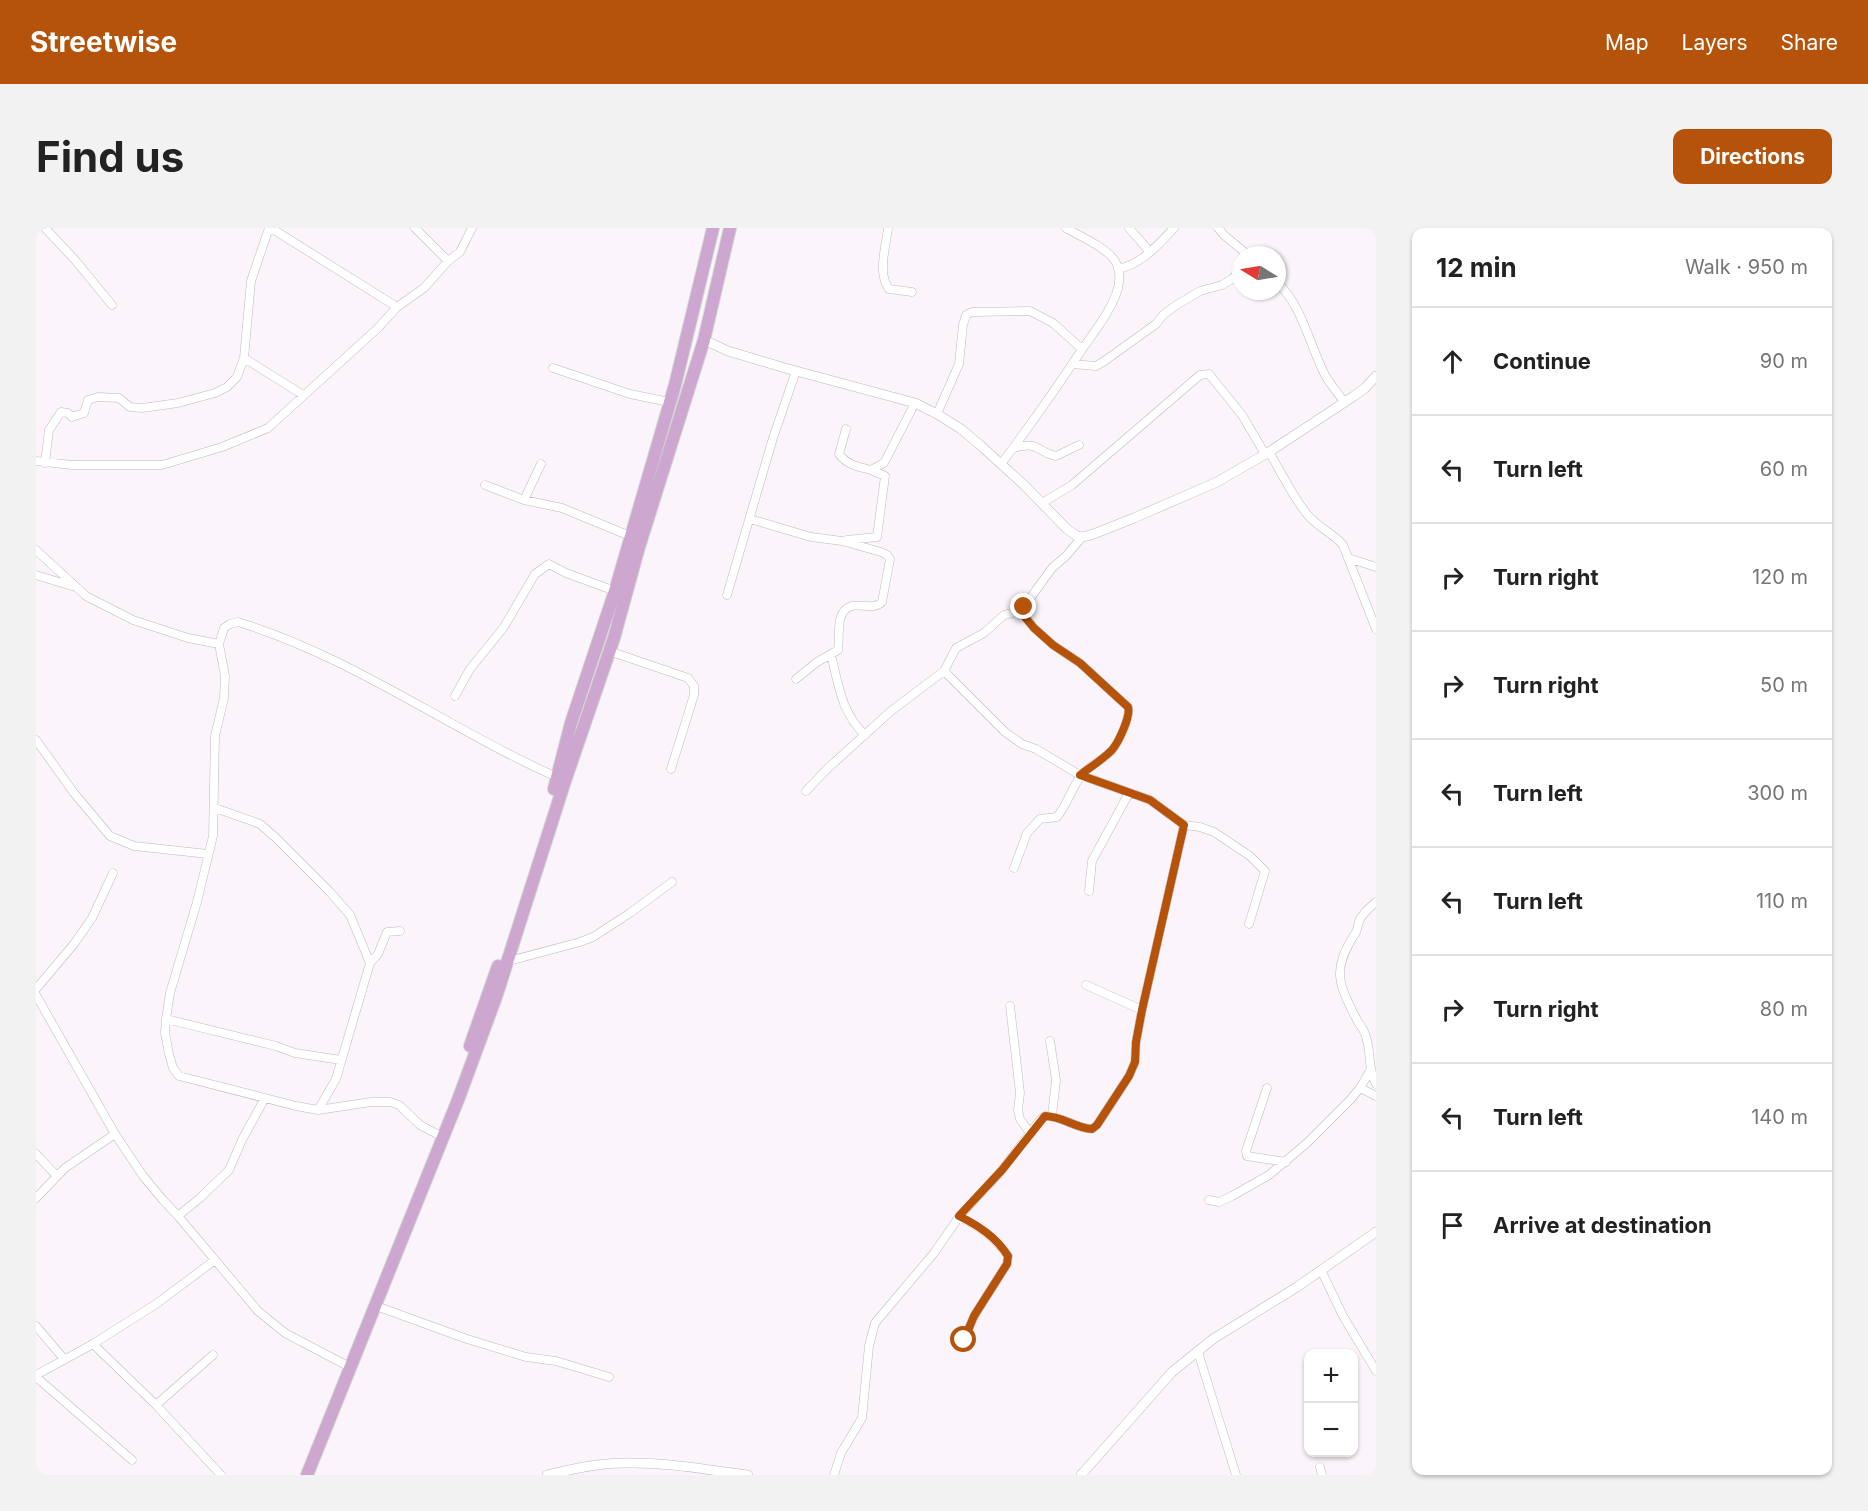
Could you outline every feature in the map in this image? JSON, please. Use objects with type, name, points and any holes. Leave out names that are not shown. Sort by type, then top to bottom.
[{"type":"main road","points":[[298,1475],[483,1034],[509,961],[561,779],[571,723],[615,591],[678,374],[713,228]]},
{"type":"main road","points":[[308,1475],[376,1306],[504,950],[561,779],[609,651],[704,340],[730,228]]},
{"type":"street","points":[[45,228],[112,305]]},
{"type":"street","points":[[397,307],[270,228],[251,281],[244,358],[237,377],[226,387],[204,397],[142,408],[130,407],[119,398],[98,397],[88,400],[84,413],[72,417],[68,413],[61,412],[50,430],[40,462],[72,465],[162,465],[249,437],[268,428],[378,328],[397,307],[424,288],[448,261],[460,252],[472,228]]},
{"type":"street","points":[[415,228],[448,261]]},
{"type":"street","points":[[888,228],[882,275],[885,284],[889,289],[912,292]]},
{"type":"street","points":[[1000,464],[1032,424],[1112,303],[1118,289],[1116,261],[1066,228]]},
{"type":"street","points":[[1129,228],[1150,252]]},
{"type":"street","points":[[1118,269],[1131,266],[1150,252],[1174,228]]},
{"type":"street","points":[[1218,228],[1237,246]]},
{"type":"street","points":[[1072,364],[1096,366],[1156,324],[1174,306],[1200,291],[1222,285],[1232,279]]},
{"type":"street","points":[[1286,293],[1305,325],[1326,377],[1344,402]]},
{"type":"street","points":[[937,414],[959,364],[966,315],[972,312],[1030,311],[1053,323],[1082,349]]},
{"type":"street","points":[[704,340],[728,351],[915,403],[937,414],[961,429],[1042,503],[1067,530],[1082,537],[1091,536],[1217,482],[1267,453],[1344,402],[1365,388],[1376,376]]},
{"type":"street","points":[[244,358],[303,395]]},
{"type":"street","points":[[553,368],[630,393],[669,402]]},
{"type":"street","points":[[727,595],[773,438],[796,371]]},
{"type":"street","points":[[1042,503],[1072,485],[1191,383],[1209,374],[1242,415],[1306,513],[1343,545],[1376,629]]},
{"type":"street","points":[[871,470],[884,463],[915,403]]},
{"type":"street","points":[[842,541],[877,537],[885,476],[843,460],[840,447],[846,429]]},
{"type":"street","points":[[1013,448],[1028,444],[1056,456],[1079,445]]},
{"type":"street","points":[[524,500],[540,464]]},
{"type":"street","points":[[485,485],[524,500],[562,508],[630,536]]},
{"type":"street","points":[[750,519],[811,537],[842,541],[881,552],[890,559],[882,602],[874,607],[852,606],[844,611],[840,625],[838,650],[817,662],[796,679]]},
{"type":"street","points":[[806,791],[891,711],[944,671],[956,648],[984,633],[1004,615],[1020,611],[1052,568],[1082,537]]},
{"type":"street","points":[[36,550],[86,596],[133,620],[188,638],[219,644]]},
{"type":"street","points":[[1348,558],[1376,567]]},
{"type":"street","points":[[455,696],[470,669],[504,627],[535,574],[545,566],[553,565],[566,573],[615,591]]},
{"type":"street","points":[[36,574],[76,587]]},
{"type":"street","points":[[1014,868],[1027,833],[1040,819],[1057,817],[1080,775],[1112,750],[1128,719],[1129,711],[1128,707],[1080,663],[1034,628],[1020,611]]},
{"type":"street","points":[[436,1134],[420,1125],[399,1105],[390,1102],[371,1102],[318,1110],[179,1076],[173,1068],[165,1033],[170,993],[197,902],[213,836],[215,736],[224,698],[225,676],[219,644],[224,628],[238,622],[297,642],[416,702],[527,764],[561,779]]},
{"type":"street","points":[[609,651],[688,678],[694,686],[694,695],[671,769]]},
{"type":"street","points":[[831,655],[845,711],[853,724],[865,735]]},
{"type":"street","points":[[944,671],[1005,732],[1022,744],[1036,749],[1080,775],[1150,800],[1184,825],[1200,827],[1226,838],[1263,868],[1264,875],[1249,924]]},
{"type":"street","points":[[36,740],[74,793],[110,836],[134,846],[208,854]]},
{"type":"street","points":[[1089,891],[1092,861],[1129,793]]},
{"type":"street","points":[[214,808],[260,824],[276,838],[350,915],[370,963]]},
{"type":"street","points":[[834,1475],[841,1454],[862,1418],[869,1346],[875,1323],[934,1253],[959,1216],[1002,1170],[1045,1116],[1052,1116],[1084,1129],[1092,1129],[1097,1125],[1129,1076],[1135,1062],[1142,1010],[1184,825]]},
{"type":"street","points":[[36,989],[74,944],[92,918],[113,873]]},
{"type":"street","points":[[509,961],[593,937],[672,882]]},
{"type":"street","points":[[1376,902],[1368,908],[1359,921],[1358,930],[1342,955],[1339,971],[1341,983],[1365,1033],[1370,1071],[1376,1084]]},
{"type":"street","points":[[318,1110],[336,1079],[370,963],[378,954],[387,932],[400,931]]},
{"type":"street","points":[[1086,985],[1142,1010]]},
{"type":"street","points":[[36,995],[115,1134],[143,1176],[258,1311],[300,1342],[344,1364]]},
{"type":"street","points":[[1010,1006],[1020,1093],[1018,1110],[1020,1119],[1030,1133]]},
{"type":"street","points":[[166,1019],[276,1046],[295,1053],[341,1060]]},
{"type":"street","points":[[1050,1041],[1056,1080],[1052,1116]]},
{"type":"street","points":[[1209,1200],[1219,1202],[1232,1196],[1269,1175],[1286,1162],[1360,1088],[1370,1071]]},
{"type":"street","points":[[1267,1088],[1246,1151],[1247,1156],[1286,1162]]},
{"type":"street","points":[[1360,1088],[1376,1096]]},
{"type":"street","points":[[178,1216],[229,1170],[265,1098]]},
{"type":"street","points":[[36,1198],[56,1175],[115,1134]]},
{"type":"street","points":[[36,1154],[40,1161],[56,1175]]},
{"type":"street","points":[[959,1216],[992,1236],[1008,1256],[1007,1264],[974,1316],[964,1340]]},
{"type":"street","points":[[1081,1475],[1172,1372],[1213,1339],[1376,1232]]},
{"type":"street","points":[[132,1460],[36,1376],[93,1344],[156,1304],[215,1260]]},
{"type":"street","points":[[1321,1270],[1343,1316],[1376,1371]]},
{"type":"street","points":[[376,1306],[467,1339],[526,1357],[556,1361],[609,1377]]},
{"type":"street","points":[[36,1326],[64,1359]]},
{"type":"street","points":[[93,1344],[156,1405],[221,1475]]},
{"type":"street","points":[[1198,1352],[1236,1475]]},
{"type":"street","points":[[156,1405],[213,1355]]},
{"type":"street","points":[[547,1475],[586,1466],[623,1463],[748,1475]]},
{"type":"route","points":[[964,1340],[974,1316],[1007,1264],[1008,1256],[992,1236],[959,1216],[1002,1170],[1040,1120],[1045,1116],[1052,1116],[1084,1129],[1092,1129],[1097,1125],[1129,1076],[1135,1062],[1142,1010],[1184,825],[1150,800],[1080,775],[1112,750],[1128,719],[1128,707],[1080,663],[1053,645],[1034,628],[1020,611],[1024,607]]}]
